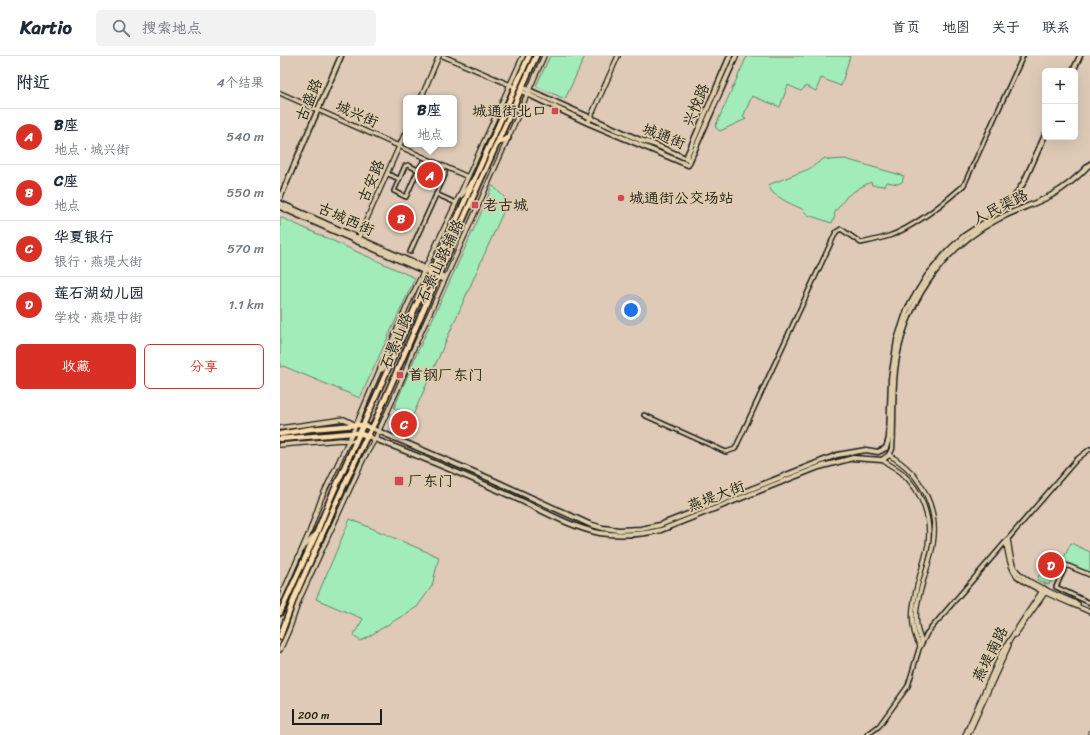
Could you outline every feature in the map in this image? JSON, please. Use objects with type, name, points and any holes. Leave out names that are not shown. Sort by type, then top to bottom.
[{"type":"main road","name":"古盛路","points":[[280,198],[342,56]]},
{"type":"main road","name":"石景山路","points":[[280,613],[317,532],[362,425],[477,174],[529,56]]},
{"type":"main road","name":"石景山路","points":[[280,637],[298,589],[384,401],[536,56]]},
{"type":"main road","name":"兴悦路","points":[[688,159],[730,56]]},
{"type":"main road","name":"兴悦路","points":[[688,159],[736,56]]},
{"type":"main road","points":[[1074,68],[1080,56]]},
{"type":"main road","name":"城通街","points":[[521,89],[688,159],[688,164],[588,122],[528,92]]},
{"type":"main road","points":[[497,143],[508,138]]},
{"type":"main road","name":"人民渠路","points":[[882,451],[886,448],[889,438],[891,379],[897,340],[908,310],[916,294],[927,276],[948,251],[964,236],[990,219],[1011,202],[1024,182],[1043,140]]},
{"type":"main road","name":"人民渠路","points":[[889,455],[892,449],[895,371],[902,335],[915,302],[929,279],[945,258],[957,246],[976,232],[999,218],[1050,196],[1065,187],[1090,164]]},
{"type":"main road","name":"古城西街","points":[[280,203],[444,279]]},
{"type":"main road","name":"古城西街","points":[[280,207],[358,240]]},
{"type":"main road","points":[[280,434],[310,429],[356,425],[371,428]]},
{"type":"main road","name":"燕堤大街","points":[[371,428],[493,480],[584,522],[603,528],[620,530],[641,529],[660,525],[837,455],[866,450],[882,451]]},
{"type":"main road","points":[[280,439],[351,432],[367,436]]},
{"type":"main road","name":"燕堤大街","points":[[367,436],[490,487],[581,528],[622,535],[643,534],[661,530],[819,467],[836,462],[853,458],[882,460]]},
{"type":"main road","points":[[882,460],[889,455]]},
{"type":"street","points":[[421,95],[439,56]]},
{"type":"street","points":[[443,56],[515,87]]},
{"type":"street","name":"石景山路辅路","points":[[280,599],[303,548],[321,499],[351,432],[356,425],[407,306],[468,177],[522,56]]},
{"type":"street","name":"石景山路辅路","points":[[280,650],[289,630],[300,598],[371,443],[375,439],[444,279],[469,227],[544,56]]},
{"type":"street","points":[[588,122],[618,56]]},
{"type":"street","points":[[644,414],[726,452],[735,449],[836,232],[841,229],[861,243],[888,237],[908,228],[964,185],[1023,56]]},
{"type":"street","name":"城兴街","points":[[280,93],[468,177]]},
{"type":"street","name":"古安路","points":[[358,240],[403,137]]},
{"type":"street","points":[[410,252],[445,172],[423,162],[406,197],[394,191],[405,166],[408,165],[418,170]]},
{"type":"street","points":[[388,174],[399,179]]},
{"type":"street","points":[[436,194],[456,203],[477,174]]},
{"type":"street","points":[[378,374],[395,355]]},
{"type":"street","points":[[280,428],[344,419],[356,425]]},
{"type":"street","points":[[280,445],[348,440],[356,441]]},
{"type":"street","points":[[867,735],[879,726],[908,686],[921,644],[927,633],[1076,460],[1090,449]]},
{"type":"street","points":[[889,455],[907,468],[922,484],[928,495],[932,511],[934,529],[933,544],[920,591],[916,615],[921,644]]},
{"type":"street","name":"燕堤大街","points":[[882,460],[902,473],[916,489],[926,511],[929,530],[928,546],[915,594],[912,613],[913,628],[917,640],[921,644]]},
{"type":"street","points":[[303,548],[317,532]]},
{"type":"street","points":[[1007,541],[1014,567],[1020,575],[1045,590],[1090,611]]},
{"type":"street","points":[[1090,575],[1066,564],[1056,587],[1090,603]]},
{"type":"street","points":[[1045,590],[1090,611]]},
{"type":"street","name":"燕堤南路","points":[[966,735],[1013,637],[1045,590]]},
{"type":"street","points":[[1078,605],[1081,599]]},
{"type":"green space","points":[[550,56],[585,56],[565,99],[536,86]]},
{"type":"green space","points":[[747,56],[850,56],[841,86],[821,78],[816,91],[806,86],[801,91],[788,85],[780,107],[752,96],[743,117],[746,119],[720,131],[715,127]]},
{"type":"green space","points":[[825,158],[829,160],[845,159],[904,176],[902,182],[898,184],[887,182],[885,186],[872,185],[871,182],[859,188],[847,196],[835,212],[832,223],[808,215],[802,209],[785,201],[773,193],[768,185],[809,169]]},
{"type":"green space","points":[[492,185],[508,201],[413,415],[394,408],[417,353],[487,200]]},
{"type":"green space","points":[[280,217],[415,278],[360,398],[283,366],[280,367]]},
{"type":"green space","points":[[350,519],[439,557],[432,586],[417,607],[361,641],[353,636],[363,619],[316,599]]},
{"type":"green space","points":[[1071,543],[1090,552],[1090,574],[1062,562]]},
{"type":"green space","points":[[1043,567],[1054,572],[1049,585],[1037,580]]},
{"type":"place","name":"城通街北口","points":[[555,111]]},
{"type":"place","name":"B座","points":[[430,175]]},
{"type":"place","name":"城通街公交场站","points":[[621,198]]},
{"type":"place","name":"老古城","points":[[475,205]]},
{"type":"place","name":"C座","points":[[401,218]]},
{"type":"place","name":"首钢厂东门","points":[[400,375]]},
{"type":"place","name":"华夏银行","points":[[404,424]]},
{"type":"place","name":"厂东门","points":[[399,481]]},
{"type":"place","name":"莲石湖幼儿园","points":[[1051,565]]}]
